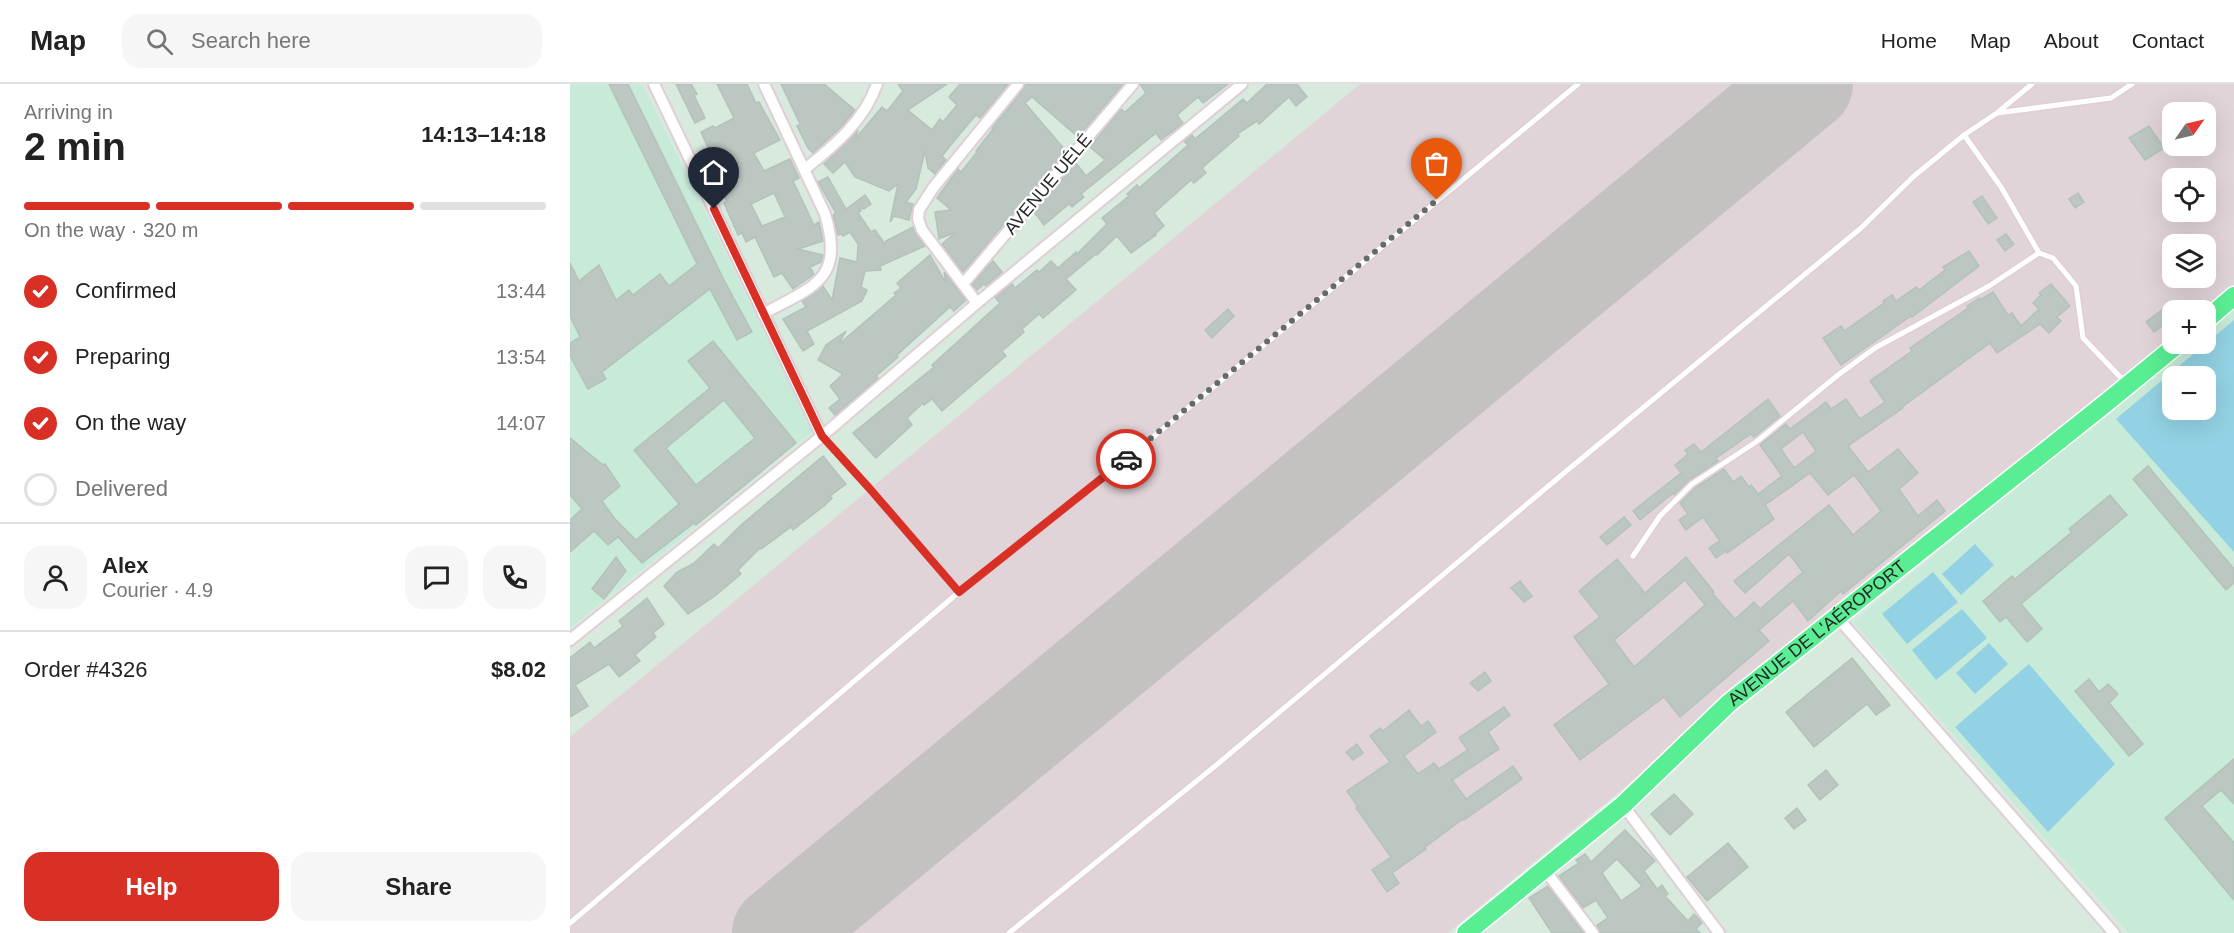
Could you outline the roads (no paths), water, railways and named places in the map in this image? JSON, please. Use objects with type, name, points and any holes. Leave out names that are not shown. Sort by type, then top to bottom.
[{"type":"highway","points":[[2216,312],[2234,296]]},
{"type":"highway","name":"AVENUE DE L'AÉROPORT","points":[[1466,933],[1623,805],[1729,703],[2166,354]]},
{"type":"street","points":[[654,84],[822,436]]},
{"type":"street","points":[[763,314],[818,284],[829,266],[830,251],[828,226],[805,169],[764,84]]},
{"type":"street","points":[[805,169],[838,143],[859,120],[877,84]]},
{"type":"street","points":[[977,303],[922,230],[918,219],[919,210],[933,188],[1018,84]]},
{"type":"street","name":"AVENUE UÉLÉ","points":[[963,284],[1133,84]]},
{"type":"street","points":[[570,640],[822,436],[977,303],[1242,84]]},
{"type":"street","points":[[1837,617],[2114,933]]},
{"type":"street","points":[[1623,805],[1719,933]]},
{"type":"street","points":[[1544,869],[1593,933]]},
{"type":"lane","points":[[570,922],[959,592],[1128,458],[1578,84]]},
{"type":"lane","points":[[1009,933],[1220,762],[1564,473],[1861,228],[1913,177],[2032,84]]},
{"type":"lane","points":[[1997,113],[2111,98],[2132,84]]},
{"type":"lane","points":[[1964,135],[2001,187],[2039,253],[2054,258],[2076,286],[2083,338],[2128,385]]},
{"type":"lane","points":[[1633,556],[1660,516],[1692,484],[1755,442],[1838,375],[1875,348],[1989,286],[2039,253]]},
{"type":"lane","points":[[822,436],[959,592]]}]
